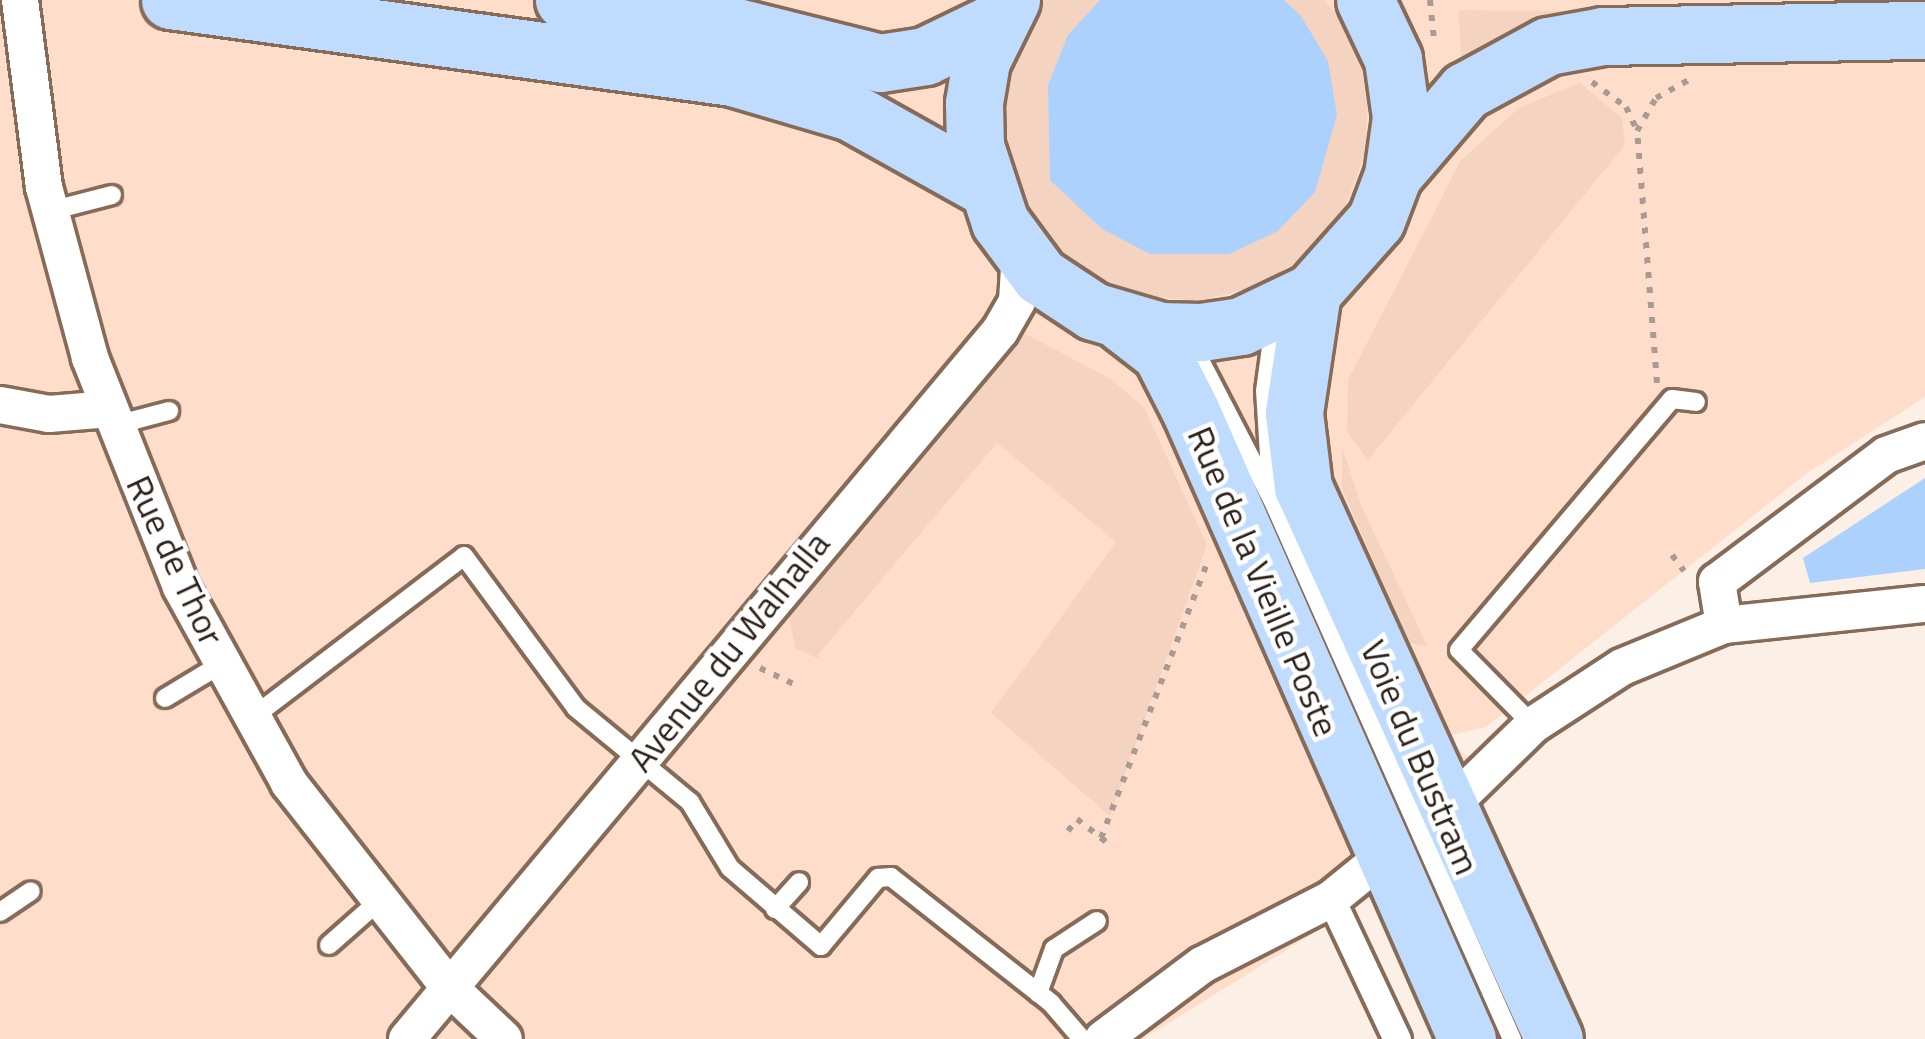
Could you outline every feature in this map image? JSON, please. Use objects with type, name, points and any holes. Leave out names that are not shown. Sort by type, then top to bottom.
[{"type":"main road","points":[[170,0],[732,77],[851,112],[985,188]]},
{"type":"main road","points":[[564,0],[692,16],[880,63],[925,56],[1004,11]]},
{"type":"main road","points":[[1365,0],[1393,59],[1401,117],[1393,175]]},
{"type":"main road","points":[[1004,11],[974,103],[985,188],[1020,252],[1066,295],[1122,323],[1184,332],[1295,302],[1366,233],[1393,175],[1465,91],[1547,46],[1603,36],[1925,30]]},
{"type":"main road","name":"Rue de la Vieille Poste","points":[[1295,302],[1294,413],[1303,487],[1554,1039]]},
{"type":"main road","name":"Rue de la Vieille Poste","points":[[1122,323],[1161,353],[1191,412],[1467,1039]]},
{"type":"street","name":"Rue de Thor","points":[[20,0],[50,211],[113,417],[181,587],[289,783],[450,988],[504,1039]]},
{"type":"street","name":"Avenue du Walhalla","points":[[407,1039],[1000,331],[1017,302],[1020,252]]},
{"type":"street","points":[[0,405],[49,414],[113,417]]},
{"type":"street","points":[[1724,625],[1717,582],[1886,455],[1925,441]]},
{"type":"street","points":[[1451,805],[1533,725],[1622,667],[1724,625],[1925,604]]},
{"type":"street","points":[[1103,1039],[1202,965],[1331,899],[1384,856]]},
{"type":"street","points":[[1331,899],[1397,1039]]},
{"type":"lane","points":[[50,211],[112,195]]},
{"type":"lane","name":"Voie du Bustram","points":[[1272,499],[1265,392],[1295,302]]},
{"type":"lane","name":"Voie du Bustram","points":[[1184,332],[1272,499],[1512,1039]]},
{"type":"lane","points":[[1533,725],[1459,650],[1672,399],[1696,402]]},
{"type":"lane","points":[[113,417],[169,411]]},
{"type":"lane","points":[[254,717],[464,556],[576,708],[690,802],[730,868],[821,946],[878,878],[891,877],[1037,993],[1082,1039]]},
{"type":"lane","points":[[165,698],[223,663]]},
{"type":"lane","points":[[775,909],[799,882]]},
{"type":"lane","points":[[0,912],[31,891]]},
{"type":"lane","points":[[329,945],[380,900]]},
{"type":"lane","points":[[1037,993],[1054,949],[1097,921]]},
{"type":"path","points":[[1637,131],[1656,98],[1708,70]]},
{"type":"path","points":[[1580,74],[1626,107],[1637,131],[1658,392],[1672,399]]},
{"type":"path","points":[[1101,838],[1214,543]]},
{"type":"path","points":[[1068,831],[1077,819],[1113,848]]},
{"type":"shaded area","points":[[0,0],[1925,0],[1925,397],[1806,474],[1486,727],[1442,737],[1472,760],[1467,838],[1143,1039],[0,1039]]},
{"type":"shaded area","points":[[1044,0],[1325,0],[1349,32],[1368,90],[1366,150],[1345,207],[1308,254],[1257,287],[1197,301],[1137,295],[1082,270],[1038,227],[1010,173],[1001,113],[1013,53]]},
{"type":"shaded area","points":[[1458,10],[1564,11],[1566,18],[1462,62]]},
{"type":"shaded area","points":[[1580,83],[1622,118],[1625,145],[1368,460],[1347,432],[1348,380],[1461,160],[1520,107]]},
{"type":"shaded area","points":[[1020,331],[1109,378],[1144,407],[1207,545],[1110,816],[991,713],[1116,542],[997,443],[818,655],[822,660],[795,649],[783,583]]},
{"type":"shaded area","points":[[1342,446],[1361,505],[1428,647],[1409,643],[1342,488]]},
{"type":"water","points":[[1100,0],[1284,0],[1301,16],[1328,61],[1337,115],[1315,192],[1278,231],[1229,254],[1150,254],[1102,229],[1050,180],[1048,85],[1068,35]]},
{"type":"water","points":[[1925,478],[1925,569],[1810,583],[1803,558]]}]
